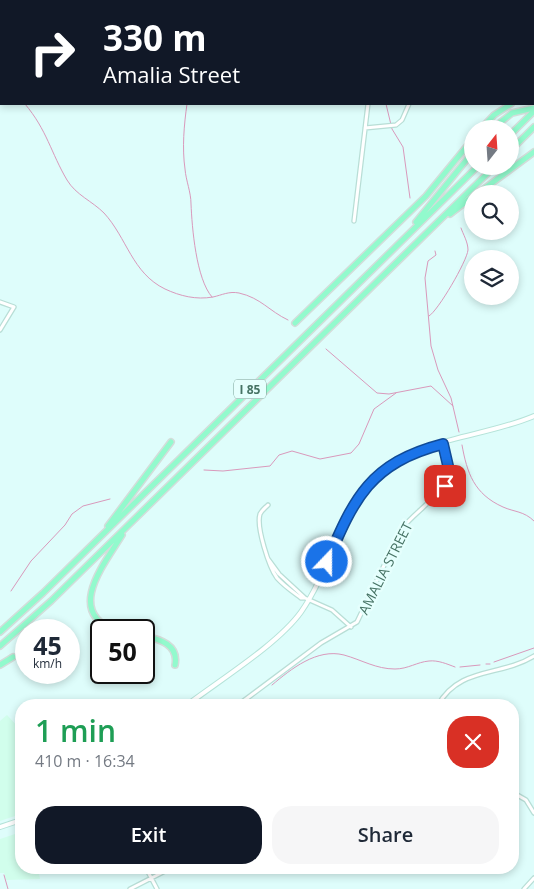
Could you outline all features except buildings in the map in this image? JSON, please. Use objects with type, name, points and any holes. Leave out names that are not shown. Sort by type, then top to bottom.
[{"type":"highway","points":[[489,120],[509,105]]},
{"type":"highway","points":[[502,120],[521,109],[534,110]]},
{"type":"highway","points":[[519,125],[534,110]]},
{"type":"highway","points":[[519,142],[534,127]]},
{"type":"highway","points":[[295,323],[426,196],[464,150]]},
{"type":"highway","points":[[489,185],[534,152]]},
{"type":"highway","points":[[403,240],[464,163]]},
{"type":"highway","name":"I 85","points":[[0,632],[98,539],[469,175]]},
{"type":"highway","name":"I 85","points":[[0,646],[51,601],[486,175]]},
{"type":"highway","points":[[434,226],[464,203]]},
{"type":"highway","points":[[98,539],[171,442]]},
{"type":"highway","points":[[96,619],[91,608],[90,596],[96,578],[127,527]]},
{"type":"highway","points":[[155,638],[171,646],[176,657],[175,665]]},
{"type":"highway","points":[[0,665],[13,657]]},
{"type":"main road","points":[[195,699],[282,633],[307,600],[346,517],[367,486],[394,463],[406,456],[504,428],[534,416]]},
{"type":"main road","points":[[0,827],[15,822]]},
{"type":"street","points":[[354,221],[368,105]]},
{"type":"street","points":[[365,128],[396,125],[402,120],[409,105]]},
{"type":"street","points":[[0,302],[14,307],[0,330]]},
{"type":"street","name":"AMALIA STREET","points":[[246,699],[320,643],[351,627],[356,622],[404,524],[445,486],[449,470],[443,444]]},
{"type":"street","points":[[268,505],[261,512],[259,522],[268,558],[276,576],[301,598],[332,610],[351,627]]},
{"type":"street","points":[[443,699],[452,687],[462,680],[513,667],[534,656]]},
{"type":"street","points":[[519,796],[526,800],[534,813]]},
{"type":"street","points":[[150,874],[157,889]]},
{"type":"street","points":[[130,889],[160,874]]},
{"type":"street","points":[[524,889],[534,878]]},
{"type":"shaded area","points":[[7,715],[15,724],[15,816],[0,821],[0,721]]},
{"type":"shaded area","points":[[15,834],[15,874],[39,874],[40,879],[6,880],[4,873],[0,873],[0,839]]},
{"type":"waterway","points":[[26,105],[44,132],[67,180],[79,194],[104,213],[119,233],[137,265],[154,282],[165,289],[194,298],[207,298],[229,293],[247,295],[288,320]]},
{"type":"waterway","points":[[187,105],[184,153],[191,200],[192,226],[202,278],[212,297]]},
{"type":"waterway","points":[[386,105],[392,129],[403,147],[410,198]]},
{"type":"waterway","points":[[429,316],[445,296],[466,256],[468,247],[461,228]]},
{"type":"waterway","points":[[435,251],[436,255],[428,261],[425,278],[431,346],[438,370],[451,398],[459,432]]},
{"type":"waterway","points":[[326,349],[377,393],[389,394],[431,386],[453,406]]},
{"type":"waterway","points":[[204,470],[223,471],[270,466],[279,455],[292,451],[320,459],[351,453],[359,444],[374,409],[396,393]]},
{"type":"waterway","points":[[462,445],[466,465],[474,482],[485,496],[507,509],[523,513],[534,521]]},
{"type":"waterway","points":[[11,591],[31,561],[65,525],[72,514],[83,506],[110,499]]},
{"type":"waterway","points":[[494,662],[534,648]]},
{"type":"waterway","points":[[272,685],[305,661],[324,654],[344,655],[388,669],[400,669],[432,661],[455,667]]},
{"type":"waterway","points":[[460,667],[480,665]]},
{"type":"waterway","points":[[4,875],[8,889]]},
{"type":"route","points":[[327,562],[341,527],[354,502],[379,474],[394,463],[423,449],[443,444],[449,470],[445,486]]}]
